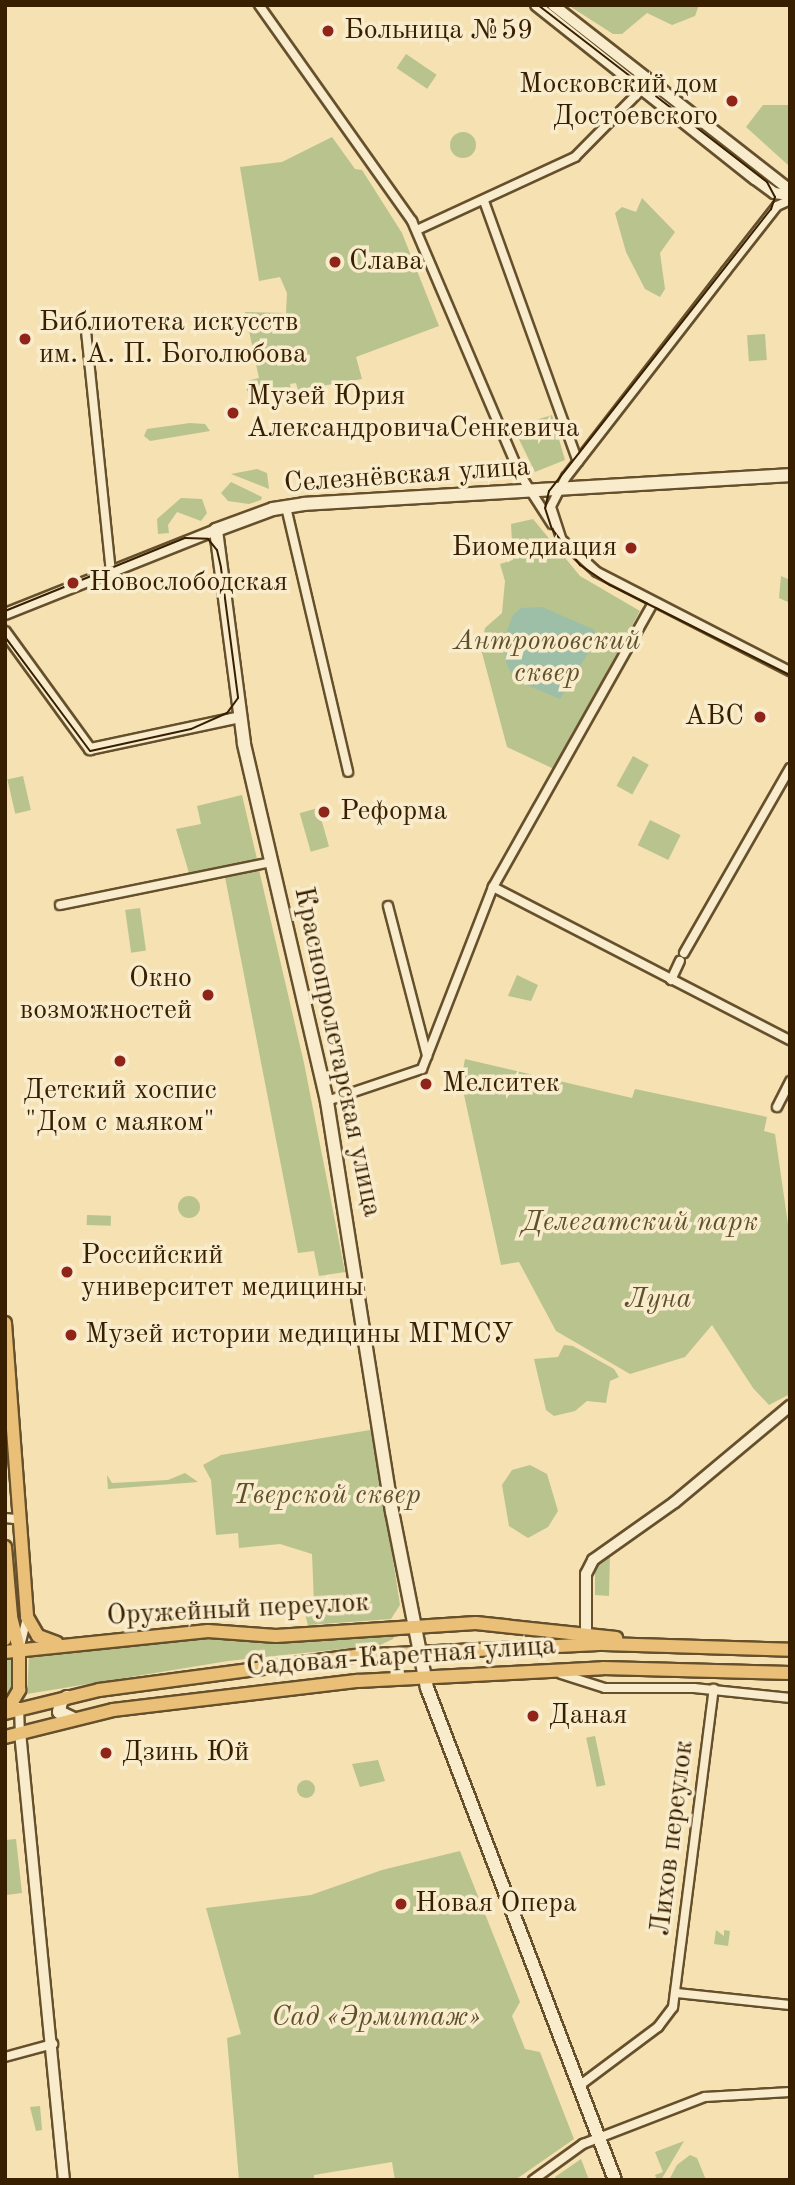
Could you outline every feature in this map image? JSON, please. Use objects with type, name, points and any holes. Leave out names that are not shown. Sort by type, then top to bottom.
[{"type":"main road","name":"Селезнёвская улица","points":[[216,530],[286,507],[790,475]]},
{"type":"main road","name":"Краснопролетарская улица","points":[[216,530],[240,716],[327,1101],[424,1677],[615,2180]]},
{"type":"main road","points":[[6,1329],[27,1617],[38,1636],[65,1644]]},
{"type":"main road","points":[[5,1547],[11,1616],[19,1649],[19,1690],[13,1706],[5,1713]]},
{"type":"main road","points":[[5,1639],[11,1616]]},
{"type":"main road","name":"Садовая-Каретная улица","points":[[414,1625],[481,1623],[665,1645]]},
{"type":"main road","name":"Оружейный переулок","points":[[65,1644],[208,1631],[276,1636],[414,1625]]},
{"type":"main road","points":[[5,1652],[65,1644]]},
{"type":"main road","name":"Садовая-Каретная улица","points":[[5,1713],[67,1697],[278,1663],[419,1652],[665,1645],[790,1650]]},
{"type":"main road","name":"Садовая-Каретная улица","points":[[5,1737],[72,1718],[257,1691],[424,1677],[660,1668],[790,1673]]},
{"type":"main road","points":[[67,1697],[59,1704],[59,1712],[72,1718]]},
{"type":"street","points":[[259,5],[417,230],[473,372],[529,491],[554,527],[583,562],[653,603],[790,671]]},
{"type":"street","points":[[536,5],[641,90],[785,197]]},
{"type":"street","points":[[553,5],[649,81],[769,170],[785,197]]},
{"type":"street","points":[[417,230],[575,157],[649,81]]},
{"type":"street","points":[[554,527],[551,507],[556,490],[785,197]]},
{"type":"street","points":[[484,201],[578,462]]},
{"type":"street","points":[[86,331],[111,571]]},
{"type":"street","points":[[286,507],[348,772]]},
{"type":"street","name":"Селезнёвская улица","points":[[5,614],[216,530]]},
{"type":"street","points":[[327,1101],[418,1072],[427,1056],[493,887],[653,603]]},
{"type":"street","points":[[5,632],[90,749],[240,716]]},
{"type":"street","points":[[684,953],[790,768]]},
{"type":"street","points":[[60,905],[271,862]]},
{"type":"street","points":[[493,887],[790,1040]]},
{"type":"street","points":[[388,906],[427,1056]]},
{"type":"street","points":[[671,980],[680,961]]},
{"type":"street","points":[[777,1107],[790,1081]]},
{"type":"street","points":[[586,1634],[586,1574],[593,1560],[675,1502],[785,1409]]},
{"type":"street","points":[[5,1518],[15,1519],[20,1510]]},
{"type":"street","points":[[19,1649],[27,1617]]},
{"type":"street","points":[[548,1671],[601,1688],[715,1689],[790,1698]]},
{"type":"street","name":"Лихов переулок","points":[[579,2086],[667,2019],[676,1993],[715,1689]]},
{"type":"street","points":[[19,1690],[20,1732],[53,2044],[64,2180]]},
{"type":"street","points":[[676,1993],[790,2005]]},
{"type":"street","points":[[5,2057],[53,2044]]},
{"type":"street","points":[[533,2180],[598,2138],[720,2094],[790,2092]]},
{"type":"green space","points":[[568,5],[699,5],[695,16],[672,25],[647,13],[622,34],[613,34]]},
{"type":"green space","points":[[406,54],[437,75],[427,89],[396,68]]},
{"type":"green space","points":[[763,105],[790,105],[788,165],[746,127]]},
{"type":"green space","points":[[463,132],[472,136],[476,145],[472,154],[463,158],[454,154],[450,145],[454,136]]},
{"type":"green space","name":"Слава","points":[[332,137],[355,169],[362,170],[402,233],[439,326],[356,357],[362,379],[298,390],[296,383],[290,384],[291,391],[278,393],[269,384],[247,391],[246,381],[259,378],[245,312],[286,313],[287,293],[280,277],[259,281],[240,167],[282,162]]},
{"type":"green space","points":[[642,198],[675,232],[660,253],[665,289],[660,297],[645,289],[626,252],[615,213],[622,207],[636,212]]},
{"type":"green space","points":[[765,334],[767,360],[749,361],[747,335]]},
{"type":"green space","points":[[552,415],[565,460],[535,472],[513,427]]},
{"type":"green space","points":[[190,423],[205,424],[210,431],[150,441],[144,436],[147,429]]},
{"type":"green space","points":[[257,469],[267,473],[269,489],[231,474]]},
{"type":"green space","points":[[231,482],[262,497],[261,500],[249,504],[228,501],[221,493]]},
{"type":"green space","points":[[181,498],[202,499],[207,513],[201,521],[177,512],[168,525],[169,533],[158,534],[157,519]]},
{"type":"green space","name":"Антроповский сквер","points":[[533,519],[580,576],[640,611],[554,769],[507,747],[481,649],[485,628],[502,613],[505,581],[500,564],[513,560],[511,524]]},
{"type":"green space","points":[[781,576],[790,580],[790,603],[779,598]]},
{"type":"green space","points":[[633,756],[649,765],[632,794],[617,786]]},
{"type":"green space","points":[[23,776],[31,810],[15,814],[7,780]]},
{"type":"green space","points":[[242,795],[257,859],[189,873],[176,829],[201,824],[197,806]]},
{"type":"green space","points":[[318,808],[329,846],[311,852],[300,813]]},
{"type":"green space","points":[[650,820],[681,835],[668,860],[638,845]]},
{"type":"green space","points":[[259,870],[304,1063],[345,1272],[319,1276],[314,1251],[298,1253],[225,877]]},
{"type":"green space","points":[[140,908],[146,951],[131,953],[125,910]]},
{"type":"green space","points":[[517,975],[538,985],[531,1001],[508,996]]},
{"type":"green space","name":"Делегатский парк","points":[[465,1059],[632,1098],[635,1089],[767,1117],[764,1131],[775,1134],[790,1238],[790,1394],[769,1405],[753,1388],[712,1325],[685,1357],[630,1374],[556,1331],[519,1262],[501,1265],[461,1081]]},
{"type":"green space","points":[[189,1196],[197,1199],[200,1207],[197,1215],[189,1218],[181,1215],[178,1207],[181,1199]]},
{"type":"green space","points":[[87,1215],[111,1216],[111,1226],[87,1225]]},
{"type":"green space","points":[[564,1345],[573,1346],[614,1369],[619,1377],[610,1381],[606,1403],[587,1401],[575,1411],[554,1416],[546,1410],[534,1359],[558,1357]]},
{"type":"green space","name":"Тверской сквер","points":[[370,1430],[373,1432],[400,1605],[391,1619],[308,1625],[302,1604],[314,1603],[312,1554],[280,1544],[239,1548],[238,1533],[216,1535],[211,1480],[203,1465],[221,1455]]},
{"type":"green space","points":[[530,1465],[547,1474],[558,1511],[548,1527],[528,1538],[509,1526],[502,1485],[512,1470]]},
{"type":"green space","points":[[185,1473],[198,1482],[108,1489],[107,1475],[112,1483],[168,1480]]},
{"type":"green space","points":[[610,1555],[609,1596],[595,1595],[595,1565]]},
{"type":"green space","points":[[395,1634],[393,1639],[380,1645],[228,1661],[27,1694],[29,1655],[209,1638],[274,1642]]},
{"type":"green space","points":[[11,1658],[11,1691],[5,1701],[5,1659]]},
{"type":"green space","points":[[595,1736],[605,1785],[597,1787],[586,1738]]},
{"type":"green space","points":[[378,1760],[385,1781],[360,1787],[352,1764]]},
{"type":"green space","points":[[306,1780],[314,1785],[315,1789],[310,1797],[306,1798],[298,1793],[297,1789],[302,1781]]},
{"type":"green space","points":[[16,1839],[22,1893],[7,1895],[5,1840]]},
{"type":"green space","name":"Сад «Эрмитаж»","points":[[460,1851],[520,2002],[512,2016],[525,2049],[540,2052],[574,2139],[515,2180],[395,2180],[392,2162],[314,2175],[314,2180],[239,2180],[227,2038],[241,2034],[206,1908],[311,1895],[382,1870]]},
{"type":"green space","points":[[716,1930],[724,1936],[724,1930],[730,1931],[728,1946],[714,1944]]},
{"type":"green space","points":[[40,2106],[42,2130],[36,2131],[30,2107]]},
{"type":"green space","points":[[684,2141],[661,2180],[657,2180],[655,2175],[663,2172],[655,2152]]},
{"type":"green space","points":[[690,2155],[697,2158],[706,2180],[669,2180],[677,2165]]},
{"type":"green space","points":[[581,2159],[589,2180],[557,2180],[555,2177]]},
{"type":"shaded area","points":[[542,607],[595,630],[590,650],[560,699],[529,686],[511,673],[506,662],[506,633],[513,615],[521,608]]},
{"type":"tram line","points":[[538,5],[767,182],[775,197],[771,209],[549,491],[545,508],[552,529],[580,565],[610,585],[790,675]]},
{"type":"tram line","points":[[5,611],[185,538],[208,539],[217,550],[221,568],[238,698],[227,713],[191,729],[90,751],[5,637]]},
{"type":"place","name":"Больница №59","points":[[328,31]]},
{"type":"place","name":"Московский дом Достоевского","points":[[732,101]]},
{"type":"place","name":"Слава","points":[[335,262]]},
{"type":"place","name":"Библиотека искусств им. А. П. Боголюбова","points":[[25,339]]},
{"type":"place","name":"Музей Юрия АлександровичаСенкевича","points":[[233,413]]},
{"type":"place","name":"Биомедиация","points":[[631,548]]},
{"type":"place","name":"Новослободская","points":[[73,583]]},
{"type":"place","name":"ABC","points":[[760,717]]},
{"type":"place","name":"Реформа","points":[[324,812]]},
{"type":"place","name":"Окно возможностей","points":[[208,995]]},
{"type":"place","name":"Детский хоспис \"Дом с маяком\"","points":[[120,1061]]},
{"type":"place","name":"Мелситек","points":[[426,1084]]},
{"type":"place","name":"Российский университет медицины","points":[[67,1272]]},
{"type":"place","name":"Музей истории медицины МГМСУ","points":[[71,1335]]},
{"type":"place","name":"Даная","points":[[533,1716]]},
{"type":"place","name":"Дзинь Юй","points":[[106,1753]]},
{"type":"place","name":"Новая Опера","points":[[401,1904]]},
{"type":"park label","name":"Луна","points":[[658,1300]]}]
